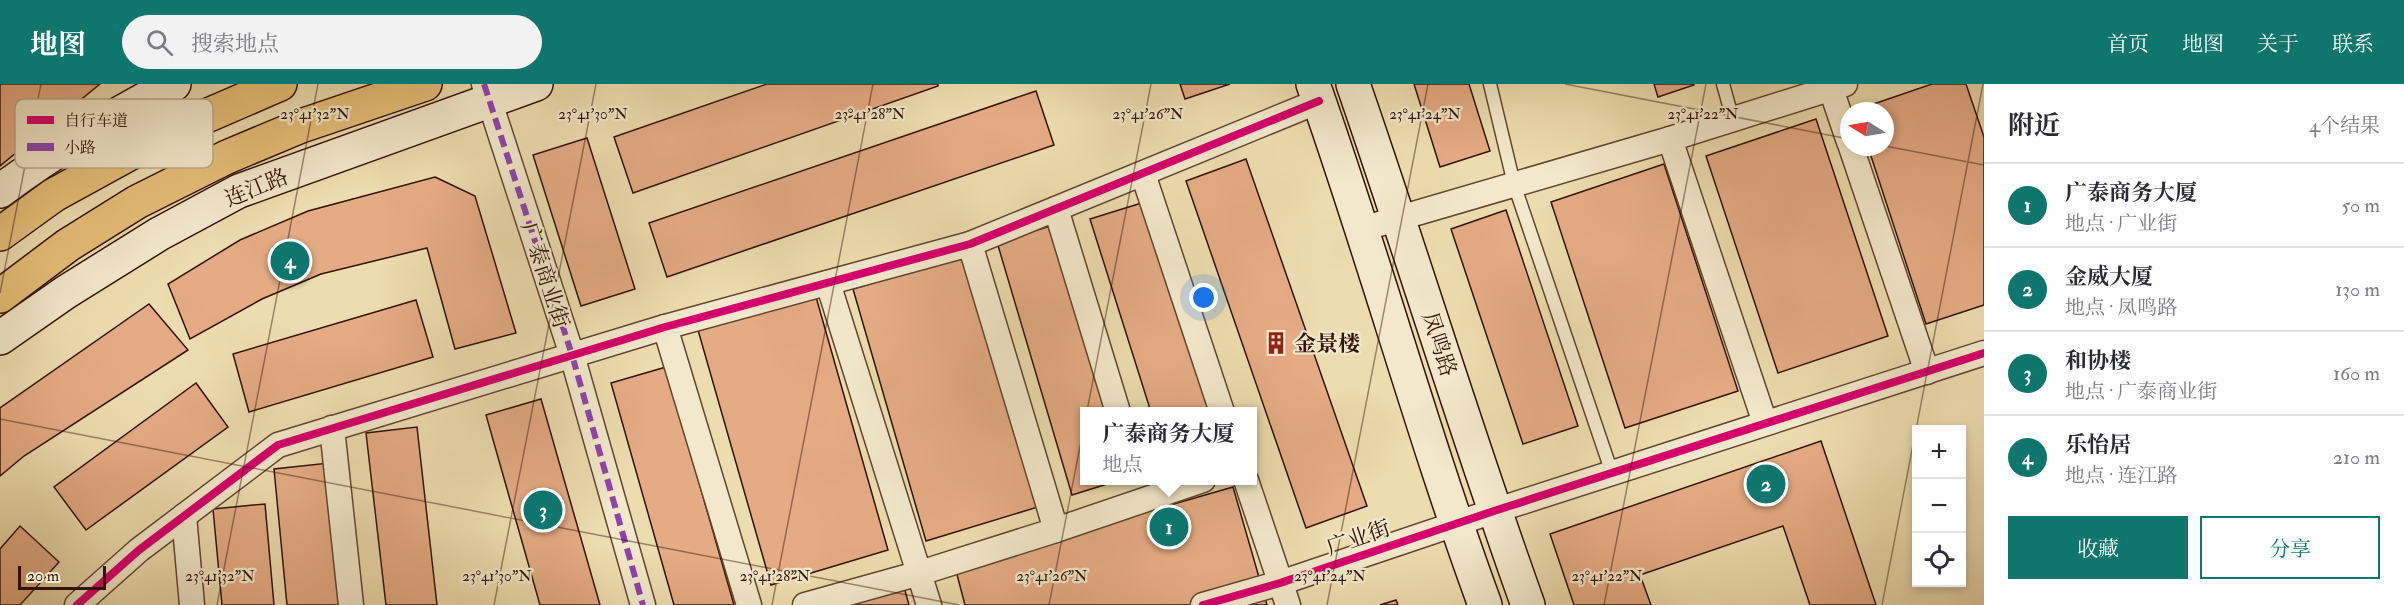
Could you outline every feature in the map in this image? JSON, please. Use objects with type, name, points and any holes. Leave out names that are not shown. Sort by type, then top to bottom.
[{"type":"main road","points":[[145,99],[174,84]]},
{"type":"main road","points":[[213,113],[280,84]]},
{"type":"main road","name":"连江路","points":[[213,164],[301,126],[425,84]]},
{"type":"main road","name":"连江路","points":[[0,338],[66,292],[159,234],[240,191],[486,93],[537,84]]},
{"type":"main road","name":"凤鸣路","points":[[1353,84],[1399,217],[1494,511],[1528,605]]},
{"type":"main road","name":"凤鸣路","points":[[1316,93],[1362,229],[1455,523],[1485,605]]},
{"type":"main road","points":[[0,191],[31,168]]},
{"type":"main road","points":[[0,234],[54,195],[103,168]]},
{"type":"main road","name":"连江路","points":[[0,296],[68,245],[98,226],[137,202],[205,168]]},
{"type":"street","points":[[1362,229],[1670,139],[1838,86],[1841,102]]},
{"type":"street","name":"广泰商业街","points":[[486,93],[572,355],[644,605]]},
{"type":"street","points":[[78,605],[139,550],[278,445],[664,327],[970,244],[1143,174],[1316,93]]},
{"type":"street","points":[[1670,139],[1765,423]]},
{"type":"street","points":[[1854,156],[1927,372]]},
{"type":"street","points":[[1143,174],[1221,407]]},
{"type":"street","points":[[1056,209],[1117,407]]},
{"type":"street","points":[[970,244],[1056,530]]},
{"type":"street","points":[[828,283],[929,605]]},
{"type":"street","points":[[664,327],[749,605]]},
{"type":"street","name":"广业街","points":[[1203,605],[1284,594],[1455,523],[1984,353]]},
{"type":"street","points":[[332,428],[351,605]]},
{"type":"street","points":[[805,605],[920,573],[1056,530],[1142,490],[1172,485]]},
{"type":"street","points":[[1248,485],[1284,594]]},
{"type":"street","points":[[184,516],[192,605]]},
{"type":"lane","points":[[1490,84],[1514,184],[1612,473]]},
{"type":"lane","points":[[1723,84],[1733,120]]},
{"type":"building","points":[[0,84],[100,84],[82,99],[15,99],[15,154],[0,166]]},
{"type":"building","points":[[767,84],[938,84],[938,86],[633,193],[614,137]]},
{"type":"building","points":[[1180,84],[1230,84],[1185,99]]},
{"type":"building","points":[[1414,84],[1469,84],[1490,151],[1440,167]]},
{"type":"building","points":[[1654,84],[1694,84],[1694,85],[1658,97]]},
{"type":"building","points":[[1932,84],[1966,84],[1984,137],[1984,305],[1926,324],[1871,156],[1894,156],[1894,102],[1879,102]]},
{"type":"building","points":[[1036,91],[1054,145],[667,277],[649,223]]},
{"type":"building","points":[[1816,119],[1888,336],[1778,373],[1706,156]]},
{"type":"building","points":[[587,138],[635,289],[581,306],[533,155]]},
{"type":"building","name":"金景楼","points":[[1246,159],[1367,506],[1306,528],[1186,181]]},
{"type":"building","points":[[1664,164],[1738,391],[1625,428],[1551,202]]},
{"type":"building","points":[[435,177],[475,196],[516,333],[455,349],[427,248],[321,274],[262,299],[190,339],[168,284],[240,240],[308,211]]},
{"type":"building","points":[[1148,201],[1213,407],[1149,407],[1090,219]]},
{"type":"building","points":[[1506,210],[1578,426],[1523,444],[1451,229]]},
{"type":"building","points":[[1054,225],[1108,407],[1080,407],[1080,485],[1104,485],[1072,495],[997,242]]},
{"type":"building","points":[[967,255],[1041,506],[926,541],[853,289]]},
{"type":"building","points":[[816,297],[888,550],[771,585],[698,330]]},
{"type":"building","points":[[416,300],[433,357],[249,412],[233,354]]},
{"type":"building","points":[[149,304],[188,350],[24,456],[0,476],[0,408]]},
{"type":"building","points":[[666,367],[734,605],[674,605],[611,383]]},
{"type":"building","points":[[196,383],[228,427],[86,530],[54,487]]},
{"type":"building","points":[[541,399],[600,605],[540,605],[486,415]]},
{"type":"building","points":[[417,427],[437,605],[386,605],[366,433]]},
{"type":"building","points":[[1821,441],[1876,605],[1810,605],[1783,526],[1640,575],[1651,605],[1574,605],[1550,534]]},
{"type":"building","points":[[329,463],[342,605],[287,605],[274,469]]},
{"type":"building","points":[[1233,487],[1267,605],[965,605],[955,567]]},
{"type":"building","points":[[265,504],[274,605],[222,605],[213,509]]},
{"type":"building","points":[[20,526],[59,562],[20,605],[0,605],[0,549]]},
{"type":"building","points":[[904,587],[909,605],[841,605]]},
{"type":"building","points":[[1396,600],[1398,605],[1380,605]]},
{"type":"marked path","points":[[484,84],[572,355],[643,605]]},
{"type":"cycle path","points":[[77,605],[139,550],[278,445],[665,327],[970,244],[1319,101]]},
{"type":"cycle path","points":[[1203,605],[1280,583],[1494,511],[1984,353]]},
{"type":"place","name":"乐怡居","points":[[290,261]]},
{"type":"place","name":"金景楼","points":[[1276,343]]},
{"type":"place","name":"金威大厦","points":[[1766,484]]},
{"type":"place","name":"和协楼","points":[[543,510]]},
{"type":"place","name":"广泰商务大厦","points":[[1169,527]]}]
